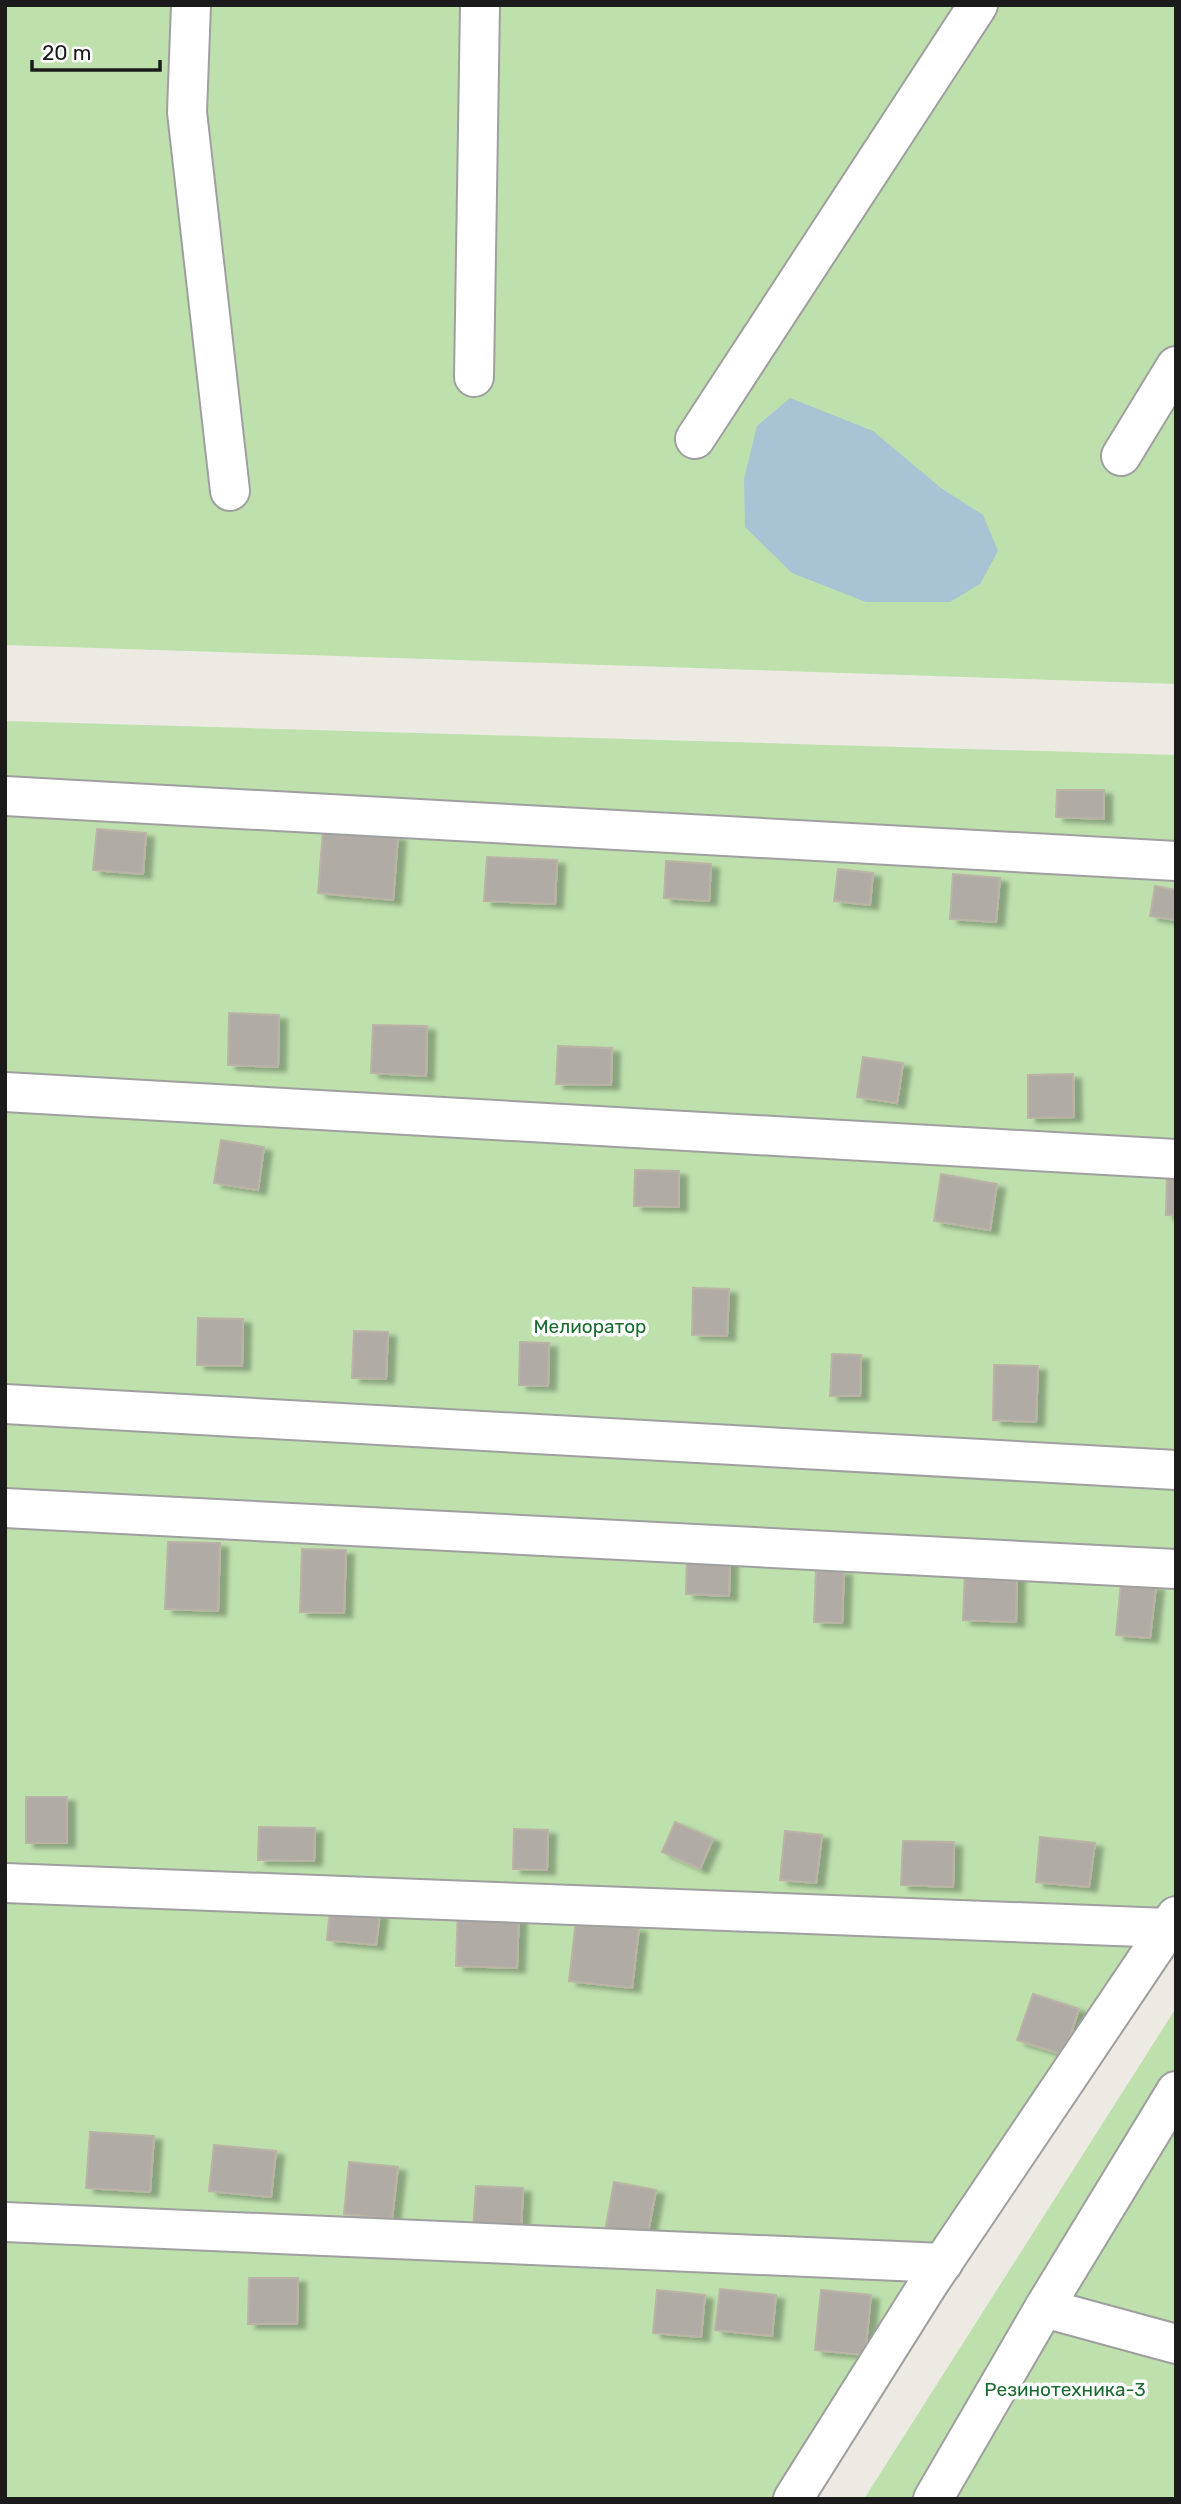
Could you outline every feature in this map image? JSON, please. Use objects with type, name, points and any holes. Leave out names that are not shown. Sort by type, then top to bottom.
[{"type":"lane","points":[[191,5],[187,112],[230,491]]},
{"type":"lane","points":[[474,377],[480,5]]},
{"type":"lane","points":[[695,439],[978,5]]},
{"type":"lane","points":[[1121,456],[1176,366]]},
{"type":"lane","points":[[5,796],[1176,861]]},
{"type":"lane","points":[[5,1092],[1176,1159]]},
{"type":"lane","points":[[5,1404],[1176,1470]]},
{"type":"lane","points":[[5,1508],[1176,1569]]},
{"type":"lane","points":[[5,1883],[1172,1922]]},
{"type":"lane","points":[[793,2499],[943,2263],[1172,1922]]},
{"type":"lane","points":[[933,2499],[1044,2308],[1176,2091]]},
{"type":"lane","points":[[5,2222],[943,2263]]},
{"type":"lane","points":[[1044,2308],[1176,2344]]},
{"type":"green space","points":[[5,5],[1176,5],[1176,684],[5,645]]},
{"type":"green space","name":"Мелиоратор","points":[[5,721],[1176,755],[1176,1898],[785,2499],[5,2499]]},
{"type":"green space","name":"Резинотехника-3","points":[[1176,2008],[1176,2499],[864,2499]]},
{"type":"water","points":[[790,398],[873,431],[941,488],[983,515],[998,551],[980,584],[950,602],[866,602],[792,573],[745,527],[744,479],[757,426]]},
{"type":"building","points":[[1057,790],[1104,790],[1104,819],[1056,817]]},
{"type":"building","points":[[97,829],[146,833],[143,874],[93,870]]},
{"type":"building","points":[[323,831],[398,836],[393,900],[318,893]]},
{"type":"building","points":[[487,857],[557,860],[555,904],[484,901]]},
{"type":"building","points":[[666,861],[711,864],[709,901],[664,898]]},
{"type":"building","points":[[838,869],[873,873],[870,905],[834,901]]},
{"type":"building","points":[[953,874],[1000,878],[996,922],[950,919]]},
{"type":"building","points":[[1155,886],[1176,890],[1176,920],[1150,916]]},
{"type":"building","points":[[229,1013],[279,1015],[278,1067],[228,1065]]},
{"type":"building","points":[[373,1025],[427,1026],[426,1076],[371,1073]]},
{"type":"building","points":[[558,1046],[612,1048],[611,1085],[556,1084]]},
{"type":"building","points":[[863,1057],[903,1063],[897,1103],[857,1097]]},
{"type":"building","points":[[1073,1074],[1074,1117],[1028,1118],[1028,1075]]},
{"type":"building","points":[[221,1140],[264,1147],[258,1190],[214,1183]]},
{"type":"building","points":[[635,1170],[679,1171],[679,1207],[634,1206]]},
{"type":"building","points":[[941,1174],[997,1184],[990,1230],[934,1221]]},
{"type":"building","points":[[1167,1174],[1176,1174],[1176,1215],[1166,1215]]},
{"type":"building","points":[[693,1288],[729,1289],[727,1336],[692,1335]]},
{"type":"building","points":[[198,1318],[243,1319],[242,1366],[197,1365]]},
{"type":"building","points":[[354,1331],[388,1332],[386,1379],[352,1378]]},
{"type":"building","points":[[520,1342],[549,1343],[548,1386],[519,1385]]},
{"type":"building","points":[[832,1354],[861,1355],[860,1396],[830,1396]]},
{"type":"building","points":[[994,1365],[1038,1366],[1036,1422],[993,1420]]},
{"type":"building","points":[[168,1542],[220,1543],[218,1611],[165,1609]]},
{"type":"building","points":[[302,1549],[346,1550],[344,1613],[300,1612]]},
{"type":"building","points":[[687,1552],[730,1553],[729,1596],[686,1594]]},
{"type":"building","points":[[816,1570],[844,1571],[842,1623],[814,1622]]},
{"type":"building","points":[[965,1570],[1017,1572],[1016,1622],[963,1620]]},
{"type":"building","points":[[1121,1583],[1156,1586],[1150,1638],[1116,1635]]},
{"type":"building","points":[[26,1797],[67,1797],[67,1843],[26,1843]]},
{"type":"building","points":[[675,1822],[713,1839],[700,1869],[662,1852]]},
{"type":"building","points":[[259,1827],[315,1828],[314,1861],[258,1860]]},
{"type":"building","points":[[514,1829],[548,1830],[547,1870],[513,1869]]},
{"type":"building","points":[[785,1831],[822,1835],[816,1883],[780,1880]]},
{"type":"building","points":[[1040,1837],[1095,1843],[1089,1887],[1036,1882]]},
{"type":"building","points":[[903,1841],[954,1842],[953,1887],[901,1885]]},
{"type":"building","points":[[330,1909],[380,1913],[376,1945],[327,1940]]},
{"type":"building","points":[[458,1909],[519,1911],[517,1968],[456,1966]]},
{"type":"building","points":[[576,1920],[639,1928],[632,1988],[569,1981]]},
{"type":"building","points":[[1033,1994],[1079,2009],[1064,2055],[1017,2040]]},
{"type":"building","points":[[90,2132],[154,2136],[150,2192],[86,2188]]},
{"type":"building","points":[[214,2145],[276,2151],[271,2197],[209,2191]]},
{"type":"building","points":[[349,2162],[398,2167],[392,2219],[344,2214]]},
{"type":"building","points":[[614,2182],[656,2190],[647,2238],[605,2231]]},
{"type":"building","points":[[476,2186],[523,2188],[521,2232],[473,2230]]},
{"type":"building","points":[[249,2278],[298,2278],[297,2324],[248,2324]]},
{"type":"building","points":[[720,2289],[776,2295],[772,2336],[715,2330]]},
{"type":"building","points":[[657,2290],[705,2295],[701,2337],[653,2333]]},
{"type":"building","points":[[821,2290],[871,2295],[865,2355],[815,2350]]}]
